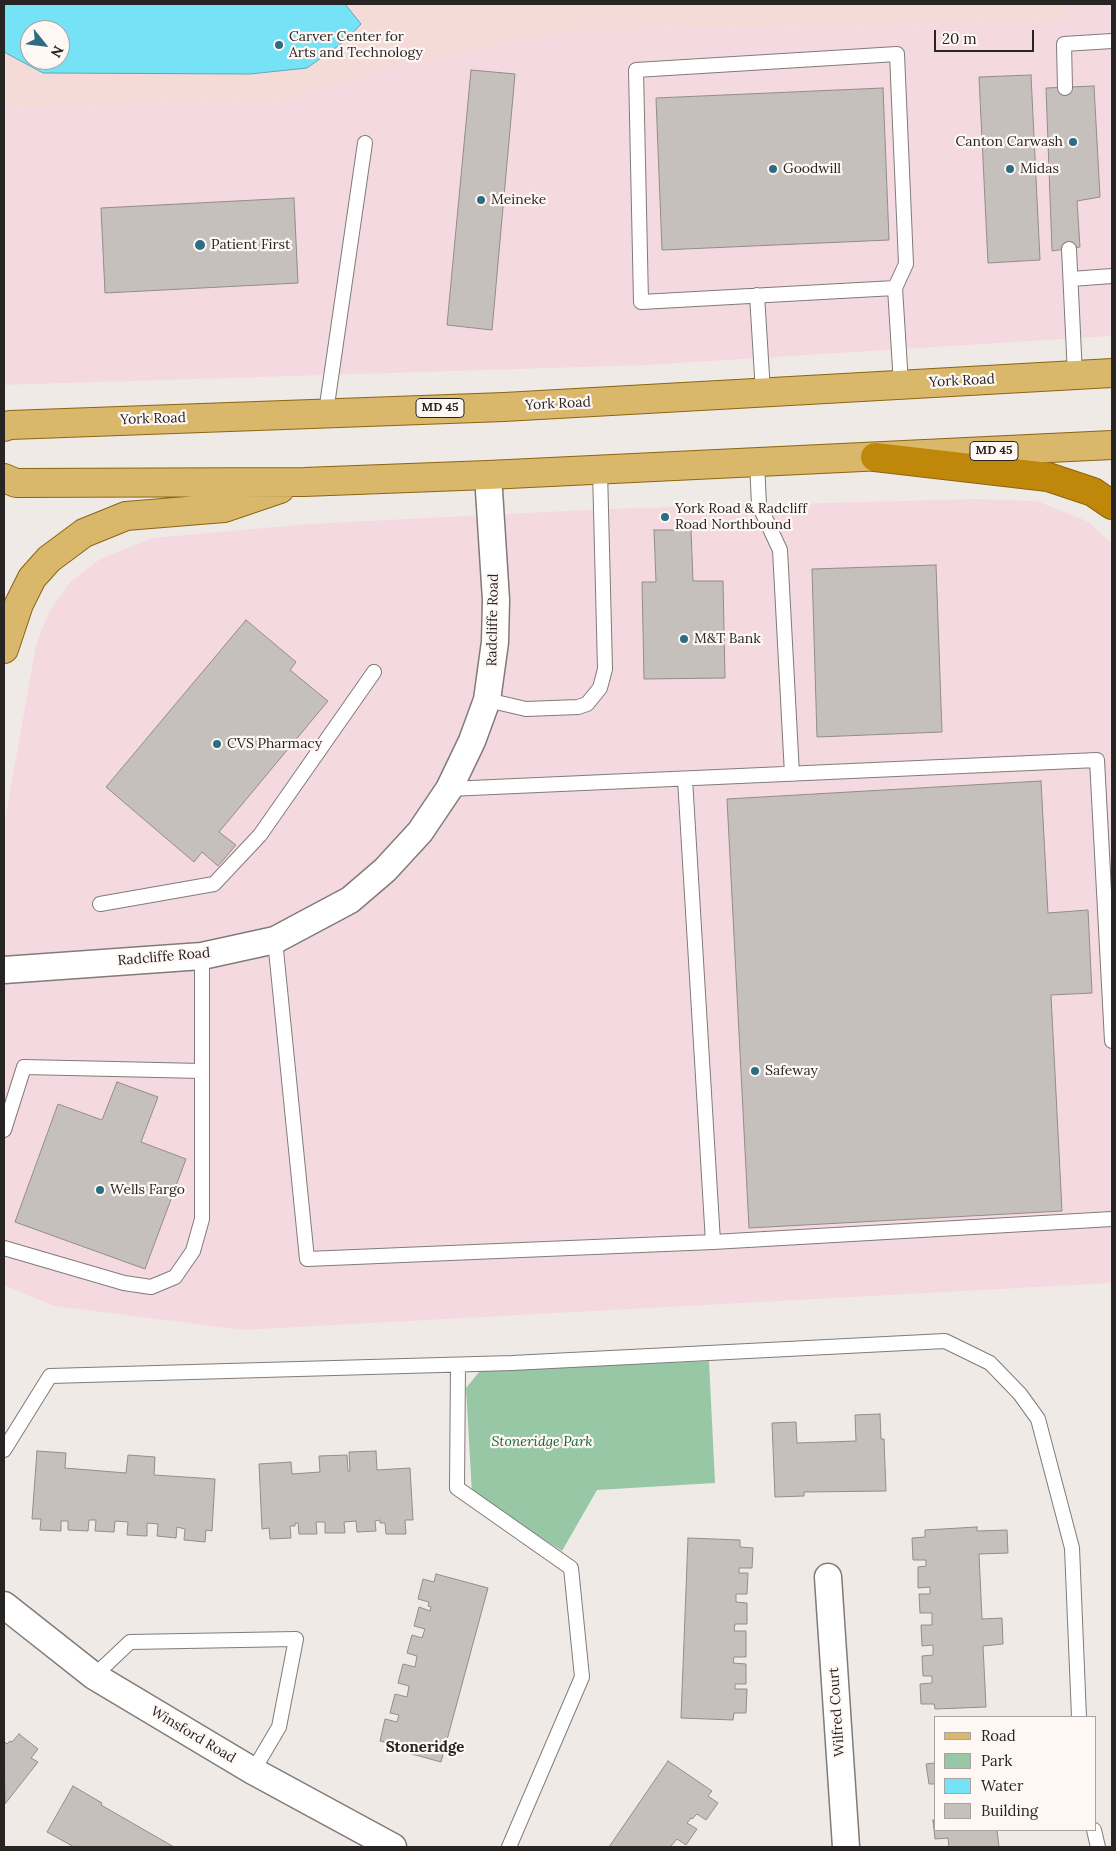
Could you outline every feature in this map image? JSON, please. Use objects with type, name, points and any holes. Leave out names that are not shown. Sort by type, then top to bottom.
[{"type":"highway","points":[[876,457],[1048,477],[1093,492],[1112,505]]},
{"type":"main road","name":"York Road","points":[[4,427],[10,425],[326,412],[504,407],[1112,373]]},
{"type":"main road","name":"MD 45","points":[[4,478],[16,482],[304,482],[600,470],[1112,445]]},
{"type":"main road","points":[[4,649],[19,604],[32,578],[49,559],[84,534],[126,516],[224,508],[304,482]]},
{"type":"street","name":"Radcliffe Road","points":[[4,970],[202,956],[275,940],[350,900],[385,870],[420,832],[449,789],[472,741],[486,700],[496,642],[496,600],[488,475]]},
{"type":"street","name":"Wilfred Court","points":[[828,1576],[846,1847]]},
{"type":"street","name":"Winsford Road","points":[[4,1605],[94,1676],[253,1771],[393,1847]]},
{"type":"lane","points":[[1065,88],[1064,44],[1112,41]]},
{"type":"lane","points":[[895,288],[642,302],[636,70],[896,54],[906,264],[895,288],[901,384]]},
{"type":"lane","points":[[326,412],[365,143]]},
{"type":"lane","points":[[1069,249],[1075,375]]},
{"type":"lane","points":[[1071,279],[1112,276]]},
{"type":"lane","points":[[757,295],[763,392]]},
{"type":"lane","points":[[757,462],[760,505],[780,550],[792,774]]},
{"type":"lane","points":[[486,700],[526,708],[578,707],[587,704],[600,688],[605,669],[600,470]]},
{"type":"lane","points":[[100,904],[214,884],[260,835],[374,672]]},
{"type":"lane","points":[[449,789],[1097,760],[1112,1042]]},
{"type":"lane","points":[[685,779],[713,1242]]},
{"type":"lane","points":[[275,940],[307,1259],[713,1242],[1112,1219]]},
{"type":"lane","points":[[4,1248],[124,1283],[151,1287],[175,1277],[193,1251],[202,1219],[202,956]]},
{"type":"lane","points":[[4,1130],[24,1067],[202,1071]]},
{"type":"lane","points":[[4,1450],[50,1376],[458,1365],[945,1341],[990,1364],[1020,1394],[1038,1419],[1072,1548],[1079,1716]]},
{"type":"lane","points":[[458,1365],[457,1488],[571,1568],[582,1677],[509,1847]]},
{"type":"lane","points":[[94,1676],[130,1642],[296,1638],[279,1728],[253,1771]]},
{"type":"lane","points":[[1094,1831],[1098,1847]]},
{"type":"shaded area","name":"Carver Center for Arts and Technology","points":[[4,4],[1065,4],[1066,22],[570,30],[393,67],[288,100],[4,108]]},
{"type":"shaded area","points":[[1065,4],[1112,4],[1112,336],[648,365],[4,385],[4,108],[288,100],[393,67],[570,30],[1065,22]]},
{"type":"shaded area","points":[[974,499],[1037,501],[1089,522],[1112,544],[1112,1283],[243,1330],[54,1306],[4,1285],[4,825],[36,645],[48,614],[70,582],[100,559],[152,538],[308,524],[605,509]]},
{"type":"green space","name":"Stoneridge Park","points":[[709,1361],[715,1483],[597,1490],[562,1551],[472,1494],[466,1388],[480,1371]]},
{"type":"water","points":[[4,4],[345,4],[361,24],[345,41],[307,68],[250,74],[43,73],[37,70],[70,70],[70,20],[20,20],[20,61],[4,52]]},
{"type":"building","name":"Meineke","points":[[471,70],[515,74],[492,330],[447,325]]},
{"type":"building","name":"Midas","points":[[1031,75],[1040,260],[988,263],[979,77]]},
{"type":"building","name":"Canton Carwash","points":[[1094,86],[1100,197],[1077,201],[1080,247],[1052,251],[1046,88]]},
{"type":"building","name":"Goodwill","points":[[883,88],[889,240],[662,250],[656,98]]},
{"type":"building","name":"Patient First","points":[[294,198],[298,283],[105,293],[101,208]]},
{"type":"building","name":"M&T Bank","points":[[654,530],[691,530],[693,581],[723,581],[725,678],[644,679],[642,582],[656,582]]},
{"type":"building","points":[[936,565],[942,732],[817,737],[812,569]]},
{"type":"building","name":"CVS Pharmacy","points":[[246,620],[296,662],[290,670],[328,701],[219,832],[236,845],[218,866],[202,852],[194,862],[106,787]]},
{"type":"building","points":[[1041,781],[1048,913],[1088,910],[1092,993],[1051,995],[1062,1211],[749,1228],[727,799]]},
{"type":"building","name":"Wells Fargo","points":[[117,1082],[158,1097],[141,1142],[186,1159],[145,1269],[15,1222],[58,1104],[102,1120]]},
{"type":"building","points":[[880,1414],[881,1439],[884,1439],[886,1491],[804,1492],[804,1496],[775,1497],[772,1423],[796,1422],[797,1443],[856,1441],[855,1415]]},
{"type":"building","points":[[37,1451],[66,1453],[65,1468],[126,1473],[128,1455],[155,1457],[154,1475],[215,1479],[212,1531],[206,1530],[205,1542],[184,1540],[185,1529],[177,1527],[176,1538],[157,1536],[158,1524],[147,1523],[147,1536],[127,1535],[128,1522],[115,1521],[114,1532],[95,1531],[96,1520],[89,1520],[88,1531],[68,1530],[68,1521],[61,1521],[61,1531],[40,1530],[41,1519],[32,1519]]},
{"type":"building","points":[[376,1451],[377,1470],[410,1468],[413,1520],[405,1520],[406,1534],[386,1534],[385,1523],[380,1523],[380,1520],[375,1521],[376,1531],[357,1532],[356,1521],[344,1522],[345,1533],[325,1533],[325,1522],[316,1522],[317,1534],[299,1534],[298,1523],[295,1523],[295,1526],[290,1526],[291,1538],[270,1539],[269,1528],[262,1529],[259,1464],[291,1462],[292,1474],[320,1472],[319,1456],[347,1455],[348,1471],[350,1471],[349,1452]]},
{"type":"building","points":[[977,1527],[977,1531],[1007,1530],[1008,1553],[979,1554],[982,1619],[1002,1618],[1003,1644],[983,1646],[986,1707],[935,1709],[934,1704],[921,1704],[920,1684],[932,1683],[932,1676],[923,1676],[922,1656],[933,1655],[933,1645],[922,1646],[921,1625],[932,1625],[932,1613],[920,1613],[919,1594],[930,1594],[930,1587],[918,1588],[918,1567],[926,1566],[926,1560],[913,1560],[912,1538],[925,1537],[925,1530]]},
{"type":"building","points":[[688,1538],[740,1540],[740,1547],[753,1548],[752,1568],[739,1568],[739,1573],[748,1573],[747,1594],[736,1594],[736,1602],[747,1603],[747,1624],[735,1624],[734,1631],[746,1631],[746,1657],[734,1657],[733,1663],[746,1664],[746,1684],[735,1684],[735,1689],[747,1689],[746,1713],[734,1713],[733,1720],[681,1718]]},
{"type":"building","points":[[436,1574],[488,1588],[441,1762],[390,1748],[391,1744],[380,1741],[385,1719],[397,1722],[399,1715],[390,1713],[395,1694],[407,1697],[409,1686],[398,1683],[403,1664],[415,1667],[417,1656],[407,1653],[412,1635],[422,1638],[425,1629],[414,1626],[419,1607],[430,1611],[431,1607],[428,1606],[429,1602],[418,1599],[423,1579],[434,1582]]},
{"type":"building","points":[[19,1734],[38,1749],[31,1758],[38,1762],[5,1804],[4,1741],[7,1744],[10,1741],[12,1742]]},
{"type":"building","points":[[668,1761],[712,1791],[708,1796],[718,1803],[706,1820],[697,1814],[687,1823],[697,1829],[686,1845],[677,1839],[671,1846],[673,1847],[609,1847]]},
{"type":"building","points":[[934,1763],[934,1784],[929,1784],[926,1764]]},
{"type":"building","points":[[73,1786],[102,1803],[101,1805],[174,1847],[74,1847],[47,1832]]},
{"type":"building","points":[[934,1831],[997,1831],[999,1847],[949,1847],[948,1838],[935,1839]]},
{"type":"place","name":"Carver Center for Arts and Technology","points":[[279,45]]},
{"type":"place","name":"Canton Carwash","points":[[1073,142]]},
{"type":"place","name":"Goodwill","points":[[773,169]]},
{"type":"place","name":"Midas","points":[[1010,169]]},
{"type":"place","name":"Meineke","points":[[481,200]]},
{"type":"place","name":"Patient First","points":[[200,245]]},
{"type":"place","name":"York Road & Radcliff Road Northbound","points":[[665,517]]},
{"type":"place","name":"M&T Bank","points":[[684,639]]},
{"type":"place","name":"CVS Pharmacy","points":[[217,744]]},
{"type":"place","name":"Safeway","points":[[755,1071]]},
{"type":"place","name":"Wells Fargo","points":[[100,1190]]},
{"type":"district","name":"Stoneridge","points":[[425,1748]]}]
